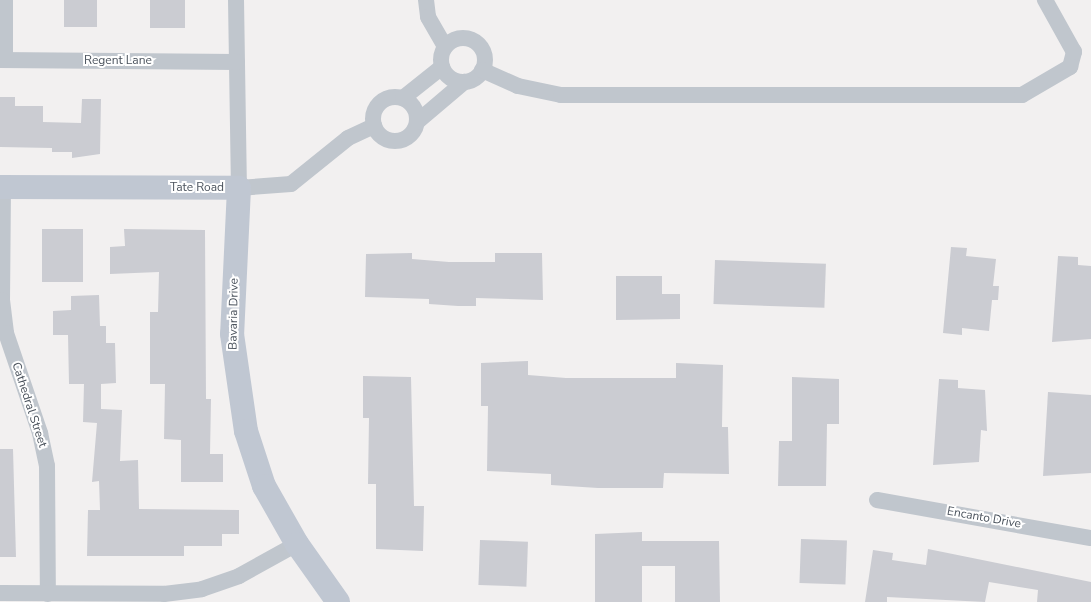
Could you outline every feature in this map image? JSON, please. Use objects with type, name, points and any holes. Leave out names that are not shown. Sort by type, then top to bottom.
[{"type":"street","points":[[2,60],[5,0]]},
{"type":"street","name":"Bavaria Drive","points":[[236,0],[240,234],[232,308],[235,379],[264,486],[297,544],[338,602]]},
{"type":"street","points":[[426,0],[428,17],[445,47],[442,67],[403,98],[389,98],[377,106],[374,126],[383,137],[396,141],[409,135],[417,122],[464,82],[482,70],[485,56],[477,43],[457,39],[445,47]]},
{"type":"street","points":[[482,70],[518,86],[561,96],[1022,96],[1070,67],[1074,52],[1045,0]]},
{"type":"street","name":"Regent Lane","points":[[2,60],[237,62]]},
{"type":"street","points":[[442,67],[451,78],[464,82]]},
{"type":"street","points":[[403,98],[414,108],[417,122]]},
{"type":"street","name":"Tate Road","points":[[2,187],[239,188],[291,184],[348,138],[374,126]]},
{"type":"street","name":"Cathedral Street","points":[[2,187],[2,300],[6,333],[40,433],[47,466],[48,594]]},
{"type":"street","name":"Encanto Drive","points":[[878,500],[1091,538]]},
{"type":"street","points":[[0,593],[164,594],[202,588],[239,576],[297,544]]},
{"type":"building","points":[[64,0],[97,0],[97,27],[64,27]]},
{"type":"building","points":[[150,0],[185,0],[185,28],[150,28]]},
{"type":"building","points":[[0,97],[15,97],[15,106],[43,106],[43,122],[81,123],[82,99],[101,99],[100,154],[72,158],[72,152],[52,152],[52,148],[0,147]]},
{"type":"building","points":[[42,229],[83,229],[83,282],[42,282]]},
{"type":"building","points":[[124,229],[205,230],[206,399],[211,399],[210,454],[223,454],[223,482],[181,482],[181,440],[164,439],[165,384],[150,384],[150,312],[158,312],[159,272],[110,274],[110,247],[125,246]]},
{"type":"building","points":[[951,247],[967,248],[966,256],[996,259],[993,286],[999,286],[998,300],[992,300],[989,331],[962,328],[962,335],[943,333]]},
{"type":"building","points":[[412,253],[412,259],[449,262],[495,262],[495,253],[542,253],[543,300],[476,298],[476,306],[458,306],[429,304],[429,299],[365,297],[366,254]]},
{"type":"building","points":[[1058,256],[1078,257],[1078,265],[1091,266],[1091,339],[1052,342]]},
{"type":"building","points":[[715,260],[826,264],[824,308],[713,304]]},
{"type":"building","points":[[616,276],[662,276],[662,294],[680,294],[680,319],[616,320]]},
{"type":"building","points":[[99,295],[100,326],[106,326],[106,343],[115,343],[116,383],[101,384],[101,409],[122,410],[120,461],[138,460],[139,509],[239,510],[239,534],[222,534],[222,546],[184,546],[184,556],[87,556],[88,510],[100,510],[99,481],[92,482],[97,423],[83,422],[84,384],[69,384],[68,335],[53,335],[53,311],[71,310],[71,296]]},
{"type":"building","points":[[528,361],[528,375],[566,378],[676,378],[676,363],[723,365],[722,427],[728,427],[729,474],[664,473],[663,488],[598,488],[551,485],[551,474],[487,471],[488,406],[481,406],[481,363]]},
{"type":"building","points":[[363,376],[411,377],[414,506],[424,506],[423,551],[376,549],[376,484],[368,484],[369,418],[363,418]]},
{"type":"building","points":[[792,377],[839,379],[839,424],[827,424],[826,486],[778,486],[779,441],[792,441]]},
{"type":"building","points":[[939,379],[958,380],[958,388],[985,390],[987,431],[981,430],[979,462],[933,465]]},
{"type":"building","points":[[1048,392],[1091,395],[1091,473],[1043,476]]},
{"type":"building","points":[[0,449],[13,449],[16,557],[0,557]]},
{"type":"building","points":[[642,532],[642,541],[719,541],[720,602],[675,602],[675,566],[642,566],[642,602],[595,602],[595,534]]},
{"type":"building","points":[[801,539],[847,541],[845,585],[799,583]]},
{"type":"building","points":[[480,540],[528,542],[526,587],[478,585]]},
{"type":"building","points":[[928,549],[1091,582],[1091,602],[1037,602],[1038,590],[989,582],[985,602],[887,597],[887,602],[865,602],[873,550],[893,553],[892,560],[926,565]]}]
